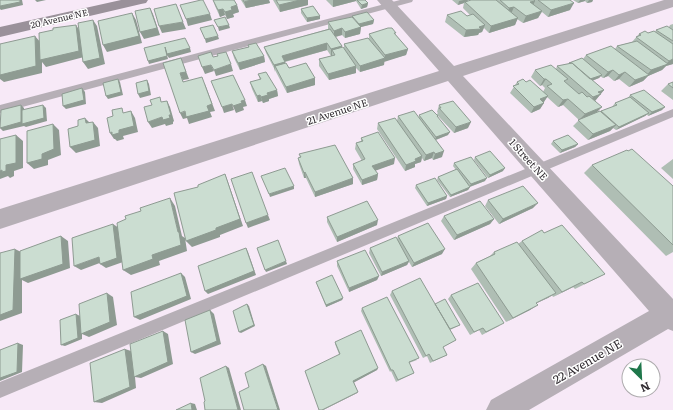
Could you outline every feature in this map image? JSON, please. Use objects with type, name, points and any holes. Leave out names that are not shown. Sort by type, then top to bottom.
[{"type":"street","name":"20 Avenue NE","points":[[0,32],[140,0]]},
{"type":"street","name":"21 Avenue NE","points":[[0,219],[673,2]]},
{"type":"street","name":"1 Street NE","points":[[387,3],[672,314]]},
{"type":"street","name":"22 Avenue NE","points":[[501,410],[672,314]]},
{"type":"lane","points":[[0,109],[387,3],[409,0]]},
{"type":"lane","points":[[0,390],[673,113]]},
{"type":"building","points":[[0,0],[20,0],[20,2],[0,6]]},
{"type":"building","points":[[203,0],[210,14],[186,19],[180,5]]},
{"type":"building","points":[[213,0],[234,0],[237,5],[231,7],[232,10],[225,12],[223,9],[218,10]]},
{"type":"building","points":[[276,0],[300,0],[279,5]]},
{"type":"building","points":[[357,0],[365,0],[368,3],[362,5]]},
{"type":"building","points":[[471,0],[496,0],[518,18],[491,26],[465,2]]},
{"type":"building","points":[[500,0],[534,0],[535,1],[530,2],[542,11],[526,16],[514,7],[509,8]]},
{"type":"building","points":[[538,0],[570,0],[574,3],[551,10]]},
{"type":"building","points":[[176,4],[183,22],[159,26],[154,9]]},
{"type":"building","points":[[313,6],[320,16],[307,18],[301,9]]},
{"type":"building","points":[[150,8],[157,28],[140,32],[135,11]]},
{"type":"building","points":[[461,11],[467,16],[473,14],[485,25],[479,27],[481,29],[466,30],[447,15]]},
{"type":"building","points":[[367,12],[374,20],[359,24],[352,16]]},
{"type":"building","points":[[132,13],[139,36],[103,45],[98,21]]},
{"type":"building","points":[[225,17],[229,25],[218,27],[214,20]]},
{"type":"building","points":[[352,17],[361,27],[345,32],[342,28],[334,31],[328,22]]},
{"type":"building","points":[[93,20],[100,58],[83,62],[78,23]]},
{"type":"building","points":[[76,25],[79,51],[40,60],[39,33],[53,30],[53,28]]},
{"type":"building","points":[[213,25],[218,36],[205,39],[200,28]]},
{"type":"building","points":[[667,26],[673,30],[673,41],[656,30]]},
{"type":"building","points":[[392,28],[396,33],[394,33],[408,49],[385,55],[369,34]]},
{"type":"building","points":[[330,29],[342,46],[331,49],[327,43],[282,56],[285,62],[274,65],[264,47]]},
{"type":"building","points":[[645,31],[648,33],[654,31],[673,44],[673,59],[669,61],[636,37]]},
{"type":"building","points":[[35,36],[36,66],[0,75],[0,44]]},
{"type":"building","points":[[185,38],[190,48],[167,54],[165,47],[167,56],[148,61],[144,48]]},
{"type":"building","points":[[368,38],[385,58],[360,66],[344,44]]},
{"type":"building","points":[[637,41],[668,64],[651,70],[617,46]]},
{"type":"building","points":[[256,43],[264,56],[238,63],[232,51],[249,47],[248,45]]},
{"type":"building","points":[[611,46],[649,75],[635,80],[625,72],[619,75],[613,70],[608,72],[586,55]]},
{"type":"building","points":[[343,47],[356,66],[328,74],[319,59],[335,55],[332,50]]},
{"type":"building","points":[[211,52],[213,57],[218,56],[217,54],[226,52],[231,64],[214,70],[211,65],[202,67],[198,56]]},
{"type":"building","points":[[181,58],[186,72],[180,73],[183,82],[202,77],[212,104],[207,106],[209,111],[186,117],[185,111],[180,113],[163,63]]},
{"type":"building","points":[[582,58],[602,75],[590,79],[572,63],[569,63]]},
{"type":"building","points":[[286,63],[289,68],[306,63],[315,78],[286,87],[275,66]]},
{"type":"building","points":[[572,63],[604,90],[598,92],[601,94],[593,97],[557,66]]},
{"type":"building","points":[[551,65],[568,79],[564,81],[579,94],[582,92],[602,107],[585,114],[568,99],[563,100],[547,86],[552,84],[544,79],[535,70]]},
{"type":"building","points":[[266,72],[277,90],[267,93],[268,95],[261,97],[260,95],[257,96],[250,82],[261,79],[258,74]]},
{"type":"building","points":[[233,75],[245,100],[241,101],[242,103],[233,106],[232,104],[222,107],[211,81]]},
{"type":"building","points":[[118,79],[121,92],[106,96],[103,83]]},
{"type":"building","points":[[523,79],[526,82],[530,80],[548,96],[540,99],[544,103],[534,107],[513,86],[519,84],[517,82]]},
{"type":"building","points":[[147,80],[149,91],[138,94],[136,83]]},
{"type":"building","points":[[673,82],[673,88],[668,84]]},
{"type":"building","points":[[82,88],[84,100],[63,106],[62,94]]},
{"type":"building","points":[[644,90],[665,107],[652,112],[630,95]]},
{"type":"building","points":[[160,97],[161,102],[167,101],[171,115],[169,115],[170,118],[163,120],[162,117],[148,122],[144,107],[152,105],[150,100]]},
{"type":"building","points":[[630,97],[649,113],[619,127],[601,111],[617,105],[615,103]]},
{"type":"building","points":[[453,101],[471,122],[456,127],[439,108],[441,108],[439,105]]},
{"type":"building","points":[[21,105],[21,122],[0,128],[1,110]]},
{"type":"building","points":[[43,105],[44,118],[22,124],[22,110]]},
{"type":"building","points":[[122,108],[123,113],[131,111],[134,126],[119,130],[119,133],[112,135],[112,132],[110,133],[107,118],[113,116],[112,110]]},
{"type":"building","points":[[432,110],[450,132],[436,137],[419,115]]},
{"type":"building","points":[[414,111],[444,151],[426,155],[398,116]]},
{"type":"building","points":[[600,111],[616,125],[593,134],[578,120]]},
{"type":"building","points":[[85,118],[86,123],[93,122],[95,140],[70,147],[68,129],[78,126],[78,120]]},
{"type":"building","points":[[395,118],[422,156],[415,159],[416,161],[406,165],[378,123]]},
{"type":"building","points":[[53,124],[54,149],[42,154],[42,159],[27,163],[27,131]]},
{"type":"building","points":[[378,132],[395,158],[372,166],[378,174],[362,180],[353,164],[365,159],[356,143],[363,141],[361,138]]},
{"type":"building","points":[[16,135],[16,163],[6,165],[6,171],[2,172],[2,170],[0,171],[0,139]]},
{"type":"building","points":[[568,135],[578,144],[562,150],[553,141]]},
{"type":"building","points":[[335,145],[353,178],[315,192],[305,172],[304,173],[298,158],[301,157],[299,154]]},
{"type":"building","points":[[632,149],[673,186],[673,245],[592,165]]},
{"type":"building","points":[[490,151],[505,168],[490,175],[475,157]]},
{"type":"building","points":[[471,157],[487,178],[471,184],[454,163]]},
{"type":"building","points":[[285,168],[294,186],[269,194],[261,176]]},
{"type":"building","points":[[457,169],[470,187],[451,195],[438,177]]},
{"type":"building","points":[[252,172],[268,215],[246,223],[231,179]]},
{"type":"building","points":[[225,174],[240,219],[186,241],[174,193],[198,187],[198,185]]},
{"type":"building","points":[[435,178],[447,196],[428,203],[416,185]]},
{"type":"building","points":[[523,186],[538,203],[503,219],[488,200]]},
{"type":"building","points":[[170,198],[181,245],[152,255],[153,259],[123,270],[117,223],[126,219],[125,216],[141,211],[140,208]]},
{"type":"building","points":[[367,201],[378,220],[337,237],[327,217]]},
{"type":"building","points":[[480,201],[494,219],[457,235],[444,216]]},
{"type":"building","points":[[428,223],[445,249],[414,263],[398,236]]},
{"type":"building","points":[[113,224],[117,258],[100,264],[99,257],[74,266],[72,238]]},
{"type":"building","points":[[562,225],[605,274],[584,284],[582,282],[562,292],[522,241],[542,230],[544,233]]},
{"type":"building","points":[[61,236],[63,264],[20,279],[20,251]]},
{"type":"building","points":[[396,237],[409,261],[382,272],[370,248]]},
{"type":"building","points":[[278,240],[286,261],[265,270],[257,248]]},
{"type":"building","points":[[517,242],[556,293],[536,303],[538,305],[513,318],[476,263],[495,254],[494,252]]},
{"type":"building","points":[[246,248],[254,271],[205,291],[198,266]]},
{"type":"building","points":[[15,249],[13,310],[0,315],[0,253]]},
{"type":"building","points":[[365,250],[379,276],[349,288],[337,261]]},
{"type":"building","points":[[181,273],[187,296],[134,317],[131,292]]},
{"type":"building","points":[[332,275],[343,298],[326,305],[316,282]]},
{"type":"building","points":[[420,278],[456,340],[443,347],[447,355],[433,361],[429,354],[426,356],[392,291]]},
{"type":"building","points":[[478,283],[504,323],[486,332],[483,328],[474,332],[451,295]]},
{"type":"building","points":[[107,293],[110,322],[81,334],[79,304]]},
{"type":"building","points":[[387,297],[419,358],[409,362],[414,373],[398,380],[393,370],[391,370],[362,308]]},
{"type":"building","points":[[445,299],[460,325],[450,329],[435,304]]},
{"type":"building","points":[[247,304],[254,325],[239,332],[233,311]]},
{"type":"building","points":[[210,310],[217,341],[191,352],[185,320]]},
{"type":"building","points":[[76,314],[78,338],[61,345],[60,320]]},
{"type":"building","points":[[361,330],[378,368],[353,381],[358,392],[322,410],[319,410],[305,371],[340,354],[335,342]]},
{"type":"building","points":[[163,331],[168,362],[134,377],[130,344]]},
{"type":"building","points":[[18,343],[17,372],[0,378],[0,350]]},
{"type":"building","points":[[125,349],[130,387],[94,402],[90,363]]},
{"type":"building","points":[[263,364],[278,410],[244,410],[239,392],[249,387],[245,373]]},
{"type":"building","points":[[226,366],[238,410],[205,410],[205,401],[200,378]]},
{"type":"building","points":[[191,403],[192,410],[176,410]]}]
